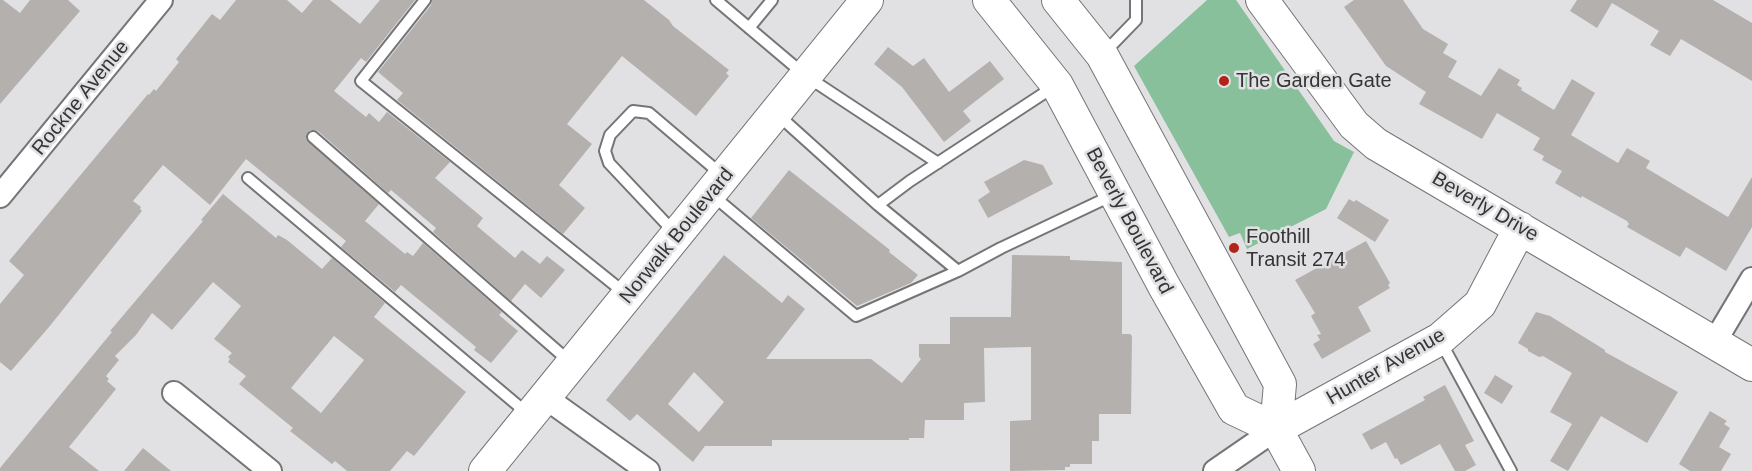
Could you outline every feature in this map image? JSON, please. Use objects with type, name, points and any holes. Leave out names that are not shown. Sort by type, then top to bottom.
[{"type":"main road","name":"Norwalk Boulevard","points":[[485,471],[867,0]]},
{"type":"main road","name":"Beverly Boulevard","points":[[989,0],[1057,85],[1164,286],[1233,409],[1276,429]]},
{"type":"main road","points":[[1058,0],[1102,55],[1280,384],[1276,429],[1299,471]]},
{"type":"main road","name":"Beverly Drive","points":[[1262,0],[1354,125],[1376,144],[1752,365]]},
{"type":"main road","name":"Hunter Avenue","points":[[1276,429],[1440,339],[1480,304],[1520,228]]},
{"type":"street","name":"Rockne Avenue","points":[[0,196],[161,0]]},
{"type":"street","points":[[1714,343],[1752,279]]},
{"type":"street","points":[[174,393],[270,471]]},
{"type":"street","points":[[538,407],[648,471]]},
{"type":"street","name":"Hunter Avenue","points":[[1215,471],[1276,429]]},
{"type":"lane","points":[[424,0],[361,81],[628,296]]},
{"type":"lane","points":[[716,0],[806,76],[938,163]]},
{"type":"lane","points":[[749,28],[772,0]]},
{"type":"lane","points":[[1102,55],[1136,20],[1136,0]]},
{"type":"lane","points":[[878,205],[1057,85]]},
{"type":"lane","points":[[678,235],[609,163],[605,151],[610,135],[633,111],[649,113],[718,185],[856,316],[958,271],[1000,248],[1115,195]]},
{"type":"lane","points":[[777,113],[878,205],[958,271]]},
{"type":"lane","points":[[313,137],[573,364]]},
{"type":"lane","points":[[248,178],[538,407]]},
{"type":"lane","points":[[1440,339],[1511,471]]},
{"type":"green space","points":[[1207,0],[1236,0],[1334,141],[1354,152],[1326,209],[1247,249],[1240,233],[1229,237],[1134,66]]},
{"type":"building","points":[[0,0],[20,13],[30,0],[68,0],[80,11],[0,104]]},
{"type":"building","points":[[236,0],[287,0],[302,13],[313,0],[330,0],[360,24],[380,0],[415,0],[366,62],[361,58],[334,91],[366,117],[369,113],[379,122],[387,112],[450,162],[435,178],[483,218],[477,226],[515,258],[522,250],[540,264],[547,256],[565,270],[541,298],[525,284],[511,301],[433,232],[436,228],[391,190],[388,193],[318,131],[310,130],[306,139],[379,204],[365,221],[405,254],[407,252],[413,256],[423,243],[502,312],[499,315],[518,331],[491,363],[474,350],[476,347],[401,285],[395,292],[341,247],[346,241],[246,159],[210,205],[163,165],[133,201],[141,207],[142,211],[49,327],[11,371],[0,362],[0,304],[24,275],[9,261],[148,94],[154,89],[156,91],[179,62],[176,59],[212,14],[220,20]]},
{"type":"building","points":[[432,0],[644,0],[729,70],[726,73],[729,76],[696,116],[622,56],[567,124],[592,144],[559,185],[585,208],[563,234],[397,100],[403,93],[378,72],[431,5]]},
{"type":"building","points":[[1354,0],[1403,0],[1423,29],[1448,44],[1443,53],[1457,61],[1448,77],[1481,96],[1499,68],[1520,80],[1517,85],[1522,88],[1521,90],[1554,110],[1572,79],[1595,93],[1571,135],[1618,163],[1627,148],[1650,161],[1646,168],[1728,217],[1752,177],[1752,227],[1726,271],[1686,247],[1680,257],[1627,227],[1629,224],[1627,221],[1555,183],[1562,171],[1542,160],[1544,156],[1533,150],[1540,138],[1497,113],[1482,139],[1419,104],[1426,92],[1386,66],[1344,7]]},
{"type":"building","points":[[1577,0],[1713,0],[1752,23],[1752,81],[1681,39],[1670,56],[1650,45],[1659,31],[1612,3],[1597,28],[1570,11]]},
{"type":"building","points":[[888,47],[913,66],[924,58],[949,92],[990,61],[1004,79],[963,111],[971,121],[944,142],[902,87],[874,64]]},
{"type":"building","points":[[1024,160],[1043,165],[1053,184],[988,218],[978,200],[990,192],[984,182]]},
{"type":"building","points":[[789,170],[918,275],[911,283],[857,306],[751,218]]},
{"type":"building","points":[[223,194],[276,238],[278,235],[287,240],[322,269],[332,258],[385,303],[374,317],[466,392],[414,456],[407,451],[390,471],[347,471],[335,461],[332,464],[290,431],[293,428],[239,384],[246,376],[228,362],[230,359],[228,357],[232,353],[214,339],[241,306],[213,282],[172,330],[152,313],[136,335],[115,356],[119,360],[106,376],[109,379],[107,381],[116,389],[69,447],[99,471],[0,471],[0,468],[112,332],[110,331],[203,221],[201,220]],"holes":[[[334,336],[364,360],[321,413],[291,388]]]},
{"type":"building","points":[[1349,199],[1354,202],[1356,200],[1389,220],[1375,242],[1337,218]]},
{"type":"building","points":[[1366,241],[1390,283],[1388,285],[1390,288],[1358,307],[1371,331],[1322,359],[1313,344],[1320,340],[1317,335],[1321,334],[1311,316],[1315,313],[1295,280]]},
{"type":"building","points":[[724,255],[782,303],[788,295],[805,309],[766,359],[871,359],[902,383],[921,359],[919,344],[950,344],[950,317],[1011,317],[1012,255],[1070,256],[1070,260],[1122,262],[1122,334],[1132,336],[1131,414],[1099,414],[1099,441],[1092,441],[1092,464],[1070,464],[1070,467],[1065,467],[1065,470],[1010,471],[1010,421],[1031,420],[1031,347],[984,348],[985,402],[964,403],[964,420],[925,420],[924,438],[909,438],[909,440],[772,440],[772,446],[705,446],[693,462],[637,414],[630,421],[606,400]],"holes":[[[694,372],[724,402],[699,432],[668,404]]]},
{"type":"building","points":[[1536,312],[1550,316],[1605,352],[1678,392],[1647,443],[1601,416],[1568,471],[1550,461],[1572,424],[1550,412],[1572,373],[1543,356],[1539,357],[1528,351],[1518,343]]},
{"type":"building","points":[[1495,375],[1513,386],[1502,404],[1484,393]]},
{"type":"building","points":[[1445,385],[1474,441],[1465,445],[1476,465],[1465,471],[1455,471],[1440,444],[1401,465],[1386,442],[1371,450],[1362,434],[1425,400],[1423,397]]},
{"type":"building","points":[[1710,411],[1727,421],[1724,424],[1730,428],[1719,447],[1731,454],[1721,471],[1690,471],[1679,464]]},
{"type":"building","points":[[143,448],[171,471],[124,471]]},
{"type":"place","name":"The Garden Gate","points":[[1224,81]]},
{"type":"place","name":"Foothill Transit 274","points":[[1234,248]]}]
